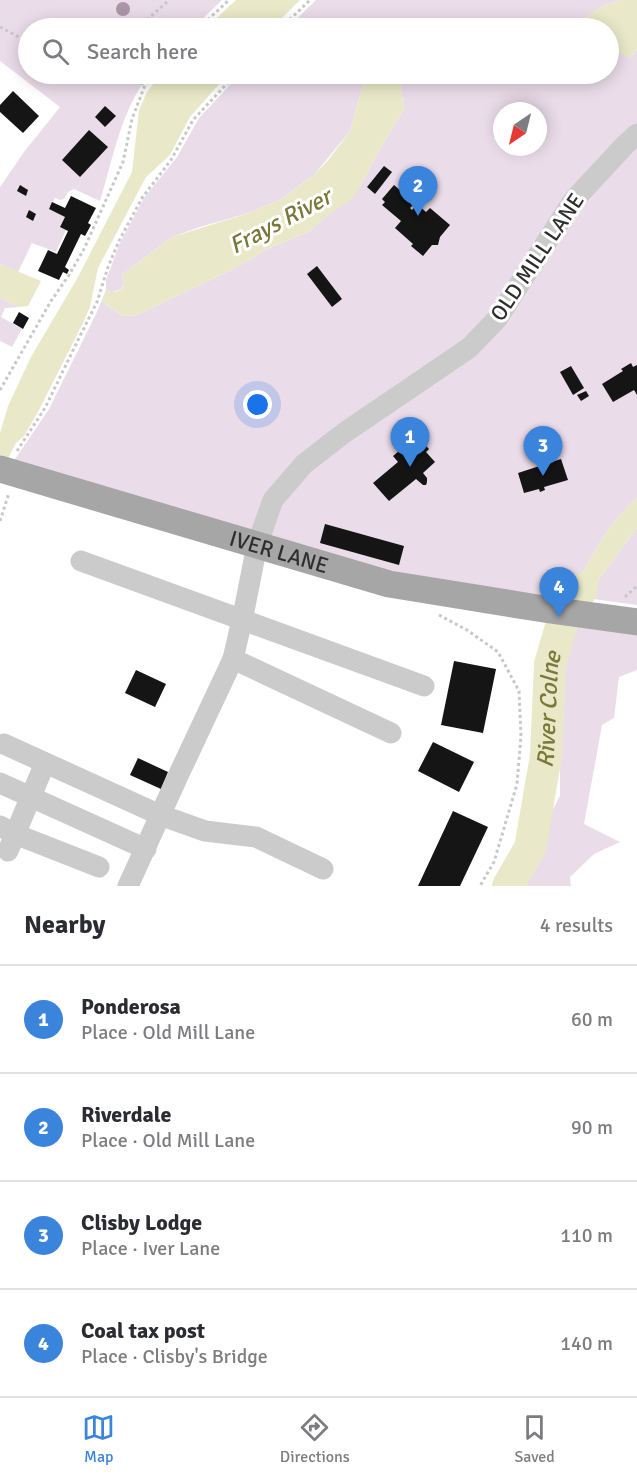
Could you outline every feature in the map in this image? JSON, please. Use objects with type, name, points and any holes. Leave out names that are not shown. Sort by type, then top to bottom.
[{"type":"main road","name":"IVER LANE","points":[[6,471],[388,584],[602,618],[630,610]]},
{"type":"street","name":"OLD MILL LANE","points":[[128,886],[233,659],[257,545],[273,500],[304,464],[344,433],[469,348],[497,319],[573,201],[637,134]]},
{"type":"street","points":[[81,561],[424,686]]},
{"type":"street","points":[[233,659],[391,733]]},
{"type":"street","points":[[4,744],[160,815],[205,831],[256,837],[323,869]]},
{"type":"street","points":[[45,763],[31,796],[8,837],[99,867]]},
{"type":"street","points":[[0,783],[146,849]]},
{"type":"path","points":[[149,18],[169,0]]},
{"type":"path","points":[[210,18],[229,0]]},
{"type":"path","points":[[291,18],[310,0]]},
{"type":"path","points":[[0,27],[18,37]]},
{"type":"path","points":[[0,521],[11,488],[6,471],[45,408],[97,302],[119,241],[142,198],[171,160],[193,120],[227,84]]},
{"type":"path","points":[[0,390],[84,249],[123,162],[132,119],[145,85]]},
{"type":"path","points":[[0,375],[6,379]]},
{"type":"path","points":[[630,610],[637,586]]},
{"type":"path","points":[[430,610],[467,630],[498,651],[519,691],[521,736],[517,784],[494,862],[480,886]]},
{"type":"shaded area","points":[[0,0],[222,0],[203,18],[18,18],[18,75],[0,61]]},
{"type":"shaded area","points":[[316,0],[620,0],[603,6],[585,18],[297,18]]},
{"type":"shaded area","points":[[637,49],[637,129],[494,317],[301,462],[257,538],[13,462],[49,409],[96,314],[120,243],[144,198],[177,157],[199,118],[231,84],[363,84],[350,131],[314,175],[281,199],[252,212],[172,237],[122,275],[124,285],[120,290],[107,291],[102,302],[123,316],[137,315],[237,267],[265,250],[310,231],[361,185],[404,109],[402,84],[619,84],[619,52],[630,58]]},
{"type":"shaded area","points":[[30,84],[143,84],[125,118],[100,201],[74,189],[68,192],[64,199],[55,198],[49,209],[65,217],[60,227],[66,230],[56,252],[32,243],[18,272],[0,264],[0,187],[60,107]]},
{"type":"shaded area","points":[[637,137],[637,498],[625,509],[605,535],[566,607],[463,590],[263,541],[277,502],[306,468],[462,357],[575,205]]},
{"type":"shaded area","points":[[0,298],[20,307],[5,308],[1,317],[22,329],[12,347],[0,341]]},
{"type":"shaded area","points":[[637,528],[637,605],[593,599],[599,579]]},
{"type":"shaded area","points":[[571,623],[637,625],[637,670],[619,677],[614,718],[602,725],[584,824],[620,842],[594,854],[570,877],[571,886],[524,886],[547,842],[548,818],[560,796],[557,668]]},
{"type":"water","points":[[236,0],[300,0],[282,18],[217,18]]},
{"type":"water","points":[[620,0],[637,0],[637,49],[630,58],[619,53],[619,18],[585,18],[603,6]]},
{"type":"water","points":[[153,84],[219,84],[190,117],[170,155],[146,177],[98,268],[90,307],[83,323],[38,412],[24,436],[16,443],[0,474],[0,433],[8,406],[31,357],[78,277],[132,172],[139,110]]},
{"type":"water","name":"Frays River","points":[[363,84],[402,84],[404,109],[361,185],[352,199],[310,231],[265,250],[237,267],[137,315],[123,316],[102,302],[107,290],[117,291],[123,287],[122,275],[172,237],[252,212],[281,199],[314,175],[350,131]]},
{"type":"water","points":[[0,264],[41,281],[28,306],[20,307],[0,298]]},
{"type":"water","points":[[637,498],[637,528],[599,579],[587,611],[566,607],[605,535],[625,509]]},
{"type":"building","points":[[13,91],[39,116],[23,133],[0,112],[0,105]]},
{"type":"building","points":[[105,106],[116,116],[105,127],[95,117]]},
{"type":"building","points":[[89,130],[108,147],[80,177],[62,160]]},
{"type":"building","points":[[384,166],[392,172],[375,194],[367,187]]},
{"type":"building","points":[[20,185],[28,190],[26,196],[17,191]]},
{"type":"building","points":[[394,185],[415,203],[410,208],[412,210],[417,204],[426,212],[430,208],[450,225],[440,237],[438,245],[432,245],[423,256],[395,228],[401,221],[382,205],[385,202],[382,199]]},
{"type":"building","points":[[71,196],[96,208],[88,223],[91,225],[85,236],[81,234],[65,267],[69,270],[67,274],[63,272],[59,280],[38,271],[48,250],[57,254],[68,231],[60,227],[65,217],[49,209],[52,202],[65,208]]},
{"type":"building","points":[[29,210],[36,214],[33,221],[26,217]]},
{"type":"building","points":[[317,266],[342,299],[332,307],[307,274]]},
{"type":"building","points":[[19,312],[29,318],[23,329],[13,323]]},
{"type":"building","points":[[631,363],[633,367],[637,365],[637,395],[634,390],[613,402],[602,384]]},
{"type":"building","points":[[571,366],[584,388],[573,395],[560,372]]},
{"type":"building","points":[[586,391],[589,396],[581,401],[577,395]]},
{"type":"building","points":[[417,436],[429,449],[426,452],[435,462],[423,473],[427,478],[426,485],[416,479],[389,501],[373,483],[398,462],[393,456]]},
{"type":"building","points":[[561,459],[568,480],[544,487],[545,490],[540,492],[539,489],[524,493],[518,473]]},
{"type":"building","points":[[325,524],[404,546],[399,565],[320,543]]},
{"type":"building","points":[[454,661],[496,669],[483,733],[441,725]]},
{"type":"building","points":[[136,670],[166,684],[155,707],[125,693]]},
{"type":"building","points":[[433,742],[474,762],[459,792],[418,771]]},
{"type":"building","points":[[138,758],[168,772],[161,789],[130,775]]},
{"type":"building","points":[[453,811],[488,827],[460,886],[418,886]]},
{"type":"waterway","name":"River Colne","points":[[508,886],[530,848],[546,756],[550,664],[565,617],[582,589]]},
{"type":"place","name":"Riverdale","points":[[418,216]]},
{"type":"place","name":"Ponderosa","points":[[410,467]]},
{"type":"place","name":"Clisby Lodge","points":[[543,476]]},
{"type":"place","name":"Coal tax post","points":[[559,617]]}]
